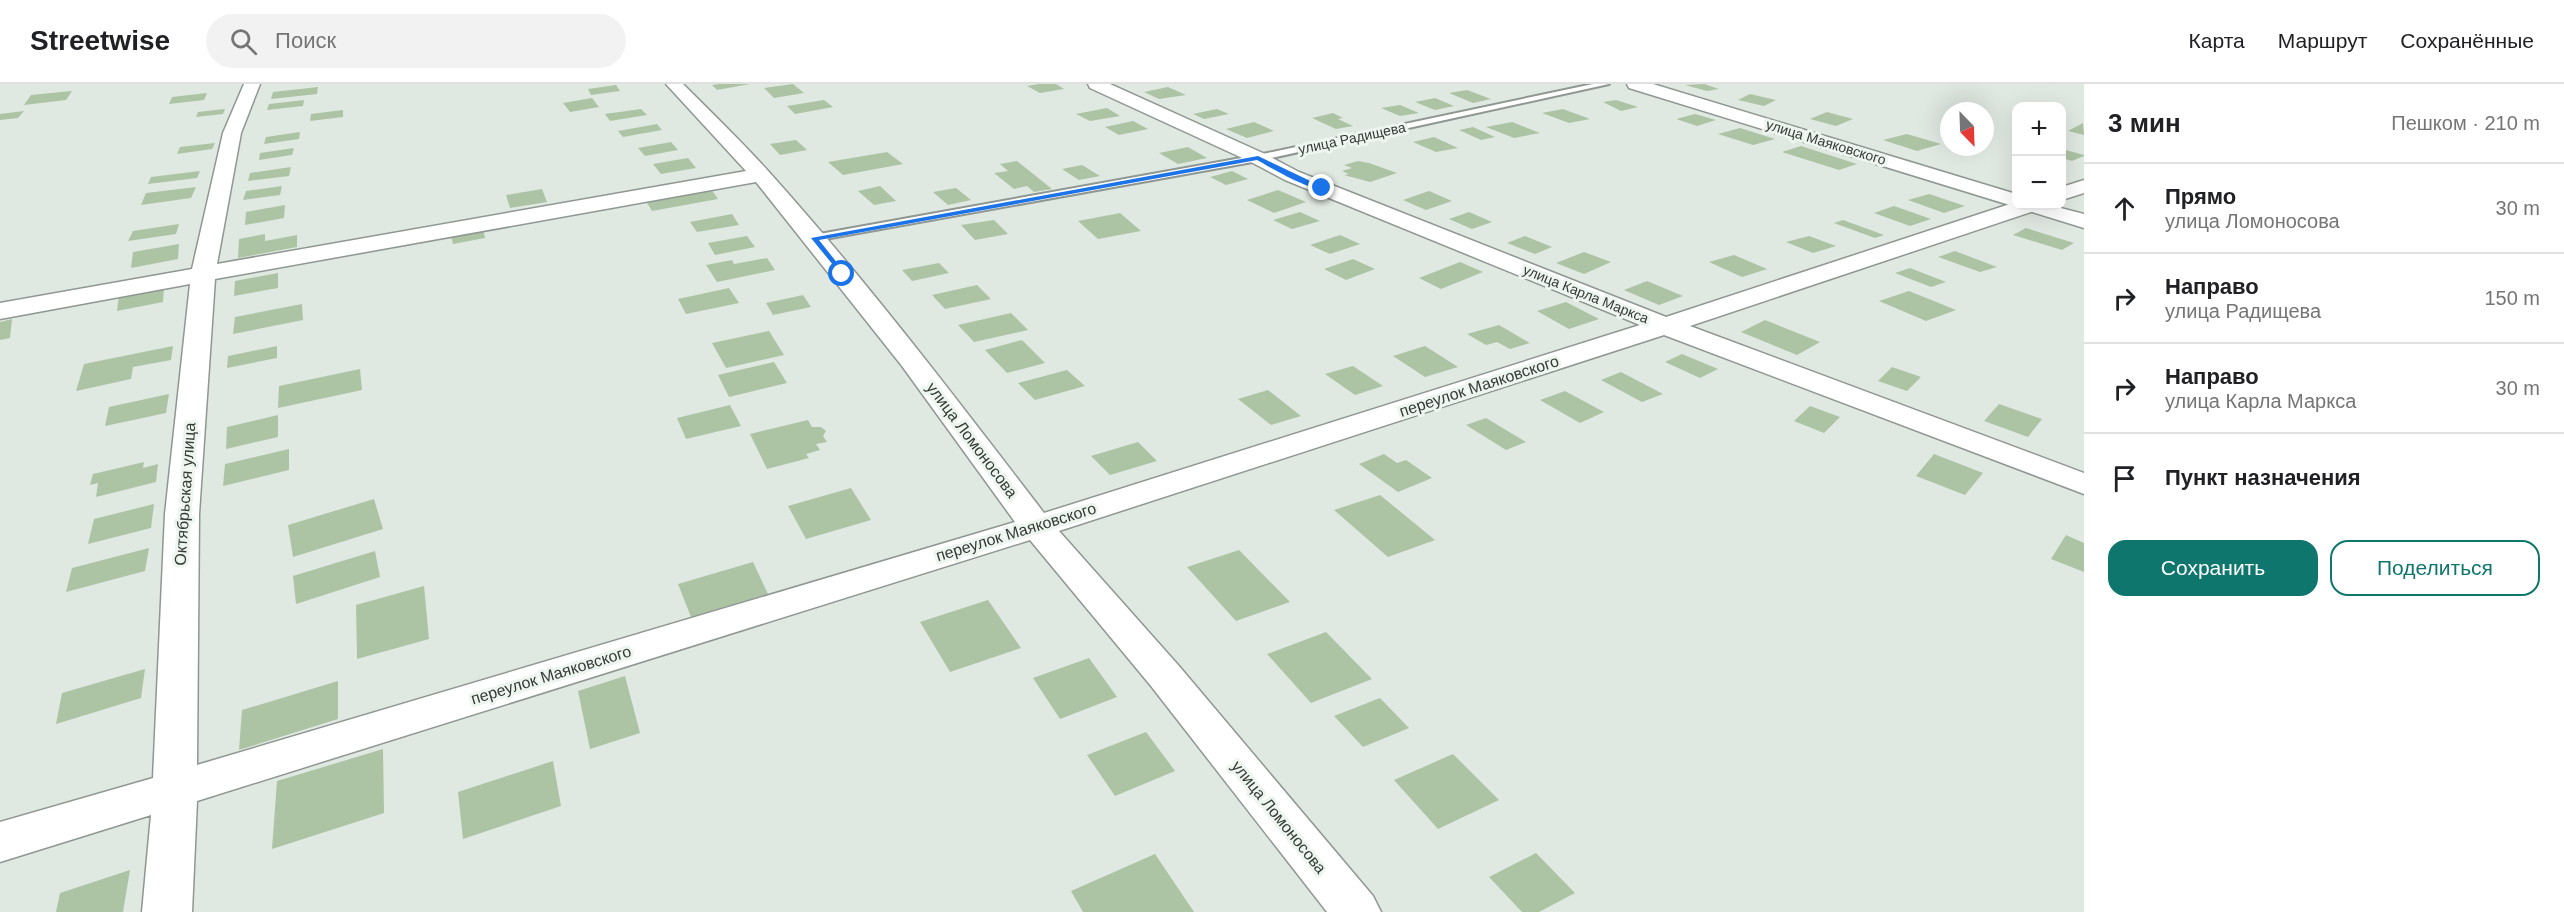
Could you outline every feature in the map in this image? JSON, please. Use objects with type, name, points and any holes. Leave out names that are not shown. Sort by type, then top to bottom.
[{"type":"street","name":"Октябрьская улица","points":[[167,912],[175,790],[182,514],[203,276],[232,133],[252,84]]},
{"type":"street","name":"улица Ломоносова","points":[[674,84],[761,175],[814,238],[912,360],[1036,526],[1165,676],[1356,912]]},
{"type":"street","name":"улица Карла Маркса","points":[[1096,84],[1258,158],[1292,176],[1668,327],[2084,484]]},
{"type":"street","name":"улица Маяковского","points":[[1635,84],[2012,200]]},
{"type":"street","points":[[0,311],[203,276],[520,216],[761,175]]},
{"type":"street","points":[[2066,192],[2084,186]]},
{"type":"street","name":"переулок Маяковского","points":[[0,842],[1036,526],[1668,327],[2014,210]]},
{"type":"street","points":[[2045,210],[2084,221]]},
{"type":"lane","name":"улица Радищева","points":[[814,238],[1258,158],[1605,84]]},
{"type":"building","points":[[719,84],[750,84],[717,90],[712,85]]},
{"type":"building","points":[[793,84],[804,93],[774,98],[764,88]]},
{"type":"building","points":[[1056,84],[1064,89],[1040,93],[1027,86]]},
{"type":"building","points":[[1704,84],[1719,89],[1707,91],[1685,85]]},
{"type":"building","points":[[616,85],[620,91],[591,95],[588,89]]},
{"type":"building","points":[[318,87],[317,94],[271,99],[273,92]]},
{"type":"building","points":[[1168,87],[1186,95],[1159,99],[1144,92]]},
{"type":"building","points":[[1467,90],[1491,99],[1473,103],[1449,93]]},
{"type":"building","points":[[72,91],[66,100],[24,105],[31,95]]},
{"type":"building","points":[[207,93],[204,100],[169,104],[172,97]]},
{"type":"building","points":[[1750,94],[1776,100],[1764,106],[1738,100]]},
{"type":"building","points":[[592,98],[599,107],[570,112],[563,103]]},
{"type":"building","points":[[1435,98],[1454,106],[1435,110],[1415,102]]},
{"type":"building","points":[[304,100],[303,106],[267,110],[269,104]]},
{"type":"building","points":[[824,100],[833,107],[795,114],[787,106]]},
{"type":"building","points":[[1616,100],[1638,107],[1621,111],[1603,102]]},
{"type":"building","points":[[1400,105],[1419,113],[1400,116],[1381,108]]},
{"type":"building","points":[[1107,108],[1120,116],[1090,121],[1076,114]]},
{"type":"building","points":[[225,109],[223,114],[196,117],[198,112]]},
{"type":"building","points":[[641,109],[647,115],[610,121],[605,114]]},
{"type":"building","points":[[1217,109],[1229,114],[1204,119],[1193,114]]},
{"type":"building","points":[[1563,109],[1590,119],[1569,123],[1542,113]]},
{"type":"building","points":[[343,110],[343,117],[310,121],[311,114]]},
{"type":"building","points":[[24,111],[18,118],[0,120],[0,114]]},
{"type":"building","points":[[1827,112],[1853,119],[1836,126],[1810,119]]},
{"type":"building","points":[[1333,113],[1343,118],[1338,119],[1353,126],[1336,129],[1312,118]]},
{"type":"building","points":[[1695,114],[1716,120],[1697,126],[1676,119]]},
{"type":"building","points":[[1133,121],[1148,129],[1119,135],[1105,127]]},
{"type":"building","points":[[1254,122],[1274,131],[1247,138],[1226,129]]},
{"type":"building","points":[[1512,122],[1540,133],[1514,138],[1486,127]]},
{"type":"building","points":[[2083,123],[2084,135],[2068,131]]},
{"type":"building","points":[[657,124],[662,130],[623,137],[618,131]]},
{"type":"building","points":[[1473,127],[1495,137],[1481,140],[1459,130]]},
{"type":"building","points":[[1740,128],[1775,139],[1753,145],[1718,134]]},
{"type":"building","points":[[300,132],[299,139],[264,144],[266,137]]},
{"type":"building","points":[[1907,134],[1940,144],[1917,151],[1883,140]]},
{"type":"building","points":[[1434,137],[1458,148],[1436,152],[1413,142]]},
{"type":"building","points":[[796,140],[807,150],[780,155],[770,144]]},
{"type":"building","points":[[671,142],[678,150],[645,156],[638,148]]},
{"type":"building","points":[[215,143],[212,149],[177,154],[180,147]]},
{"type":"building","points":[[1801,146],[1857,164],[1839,170],[1782,152]]},
{"type":"building","points":[[1188,147],[1207,158],[1178,164],[1159,153]]},
{"type":"building","points":[[294,148],[292,155],[259,160],[260,153]]},
{"type":"building","points":[[2066,150],[2084,155],[2084,156],[2072,161],[2066,159]]},
{"type":"building","points":[[887,152],[903,164],[843,175],[828,162]]},
{"type":"building","points":[[688,158],[696,168],[661,174],[653,164]]},
{"type":"building","points":[[1017,161],[1052,189],[1034,192],[1027,186],[1014,189],[994,173],[1008,171],[1000,164]]},
{"type":"building","points":[[1358,161],[1397,173],[1370,182],[1344,175],[1349,174],[1342,171],[1352,168],[1344,165]]},
{"type":"building","points":[[1082,165],[1100,176],[1079,180],[1062,169]]},
{"type":"building","points":[[291,167],[289,176],[248,181],[250,173]]},
{"type":"building","points":[[200,171],[197,178],[148,184],[151,177]]},
{"type":"building","points":[[1232,171],[1248,179],[1226,185],[1210,177]]},
{"type":"building","points":[[282,186],[280,195],[243,200],[246,191]]},
{"type":"building","points":[[709,186],[718,199],[652,211],[644,198]]},
{"type":"building","points":[[880,186],[896,201],[874,205],[858,191]]},
{"type":"building","points":[[196,187],[191,198],[141,205],[146,193]]},
{"type":"building","points":[[956,188],[971,200],[948,205],[933,192]]},
{"type":"building","points":[[542,189],[547,202],[510,208],[506,195]]},
{"type":"building","points":[[1278,190],[1306,202],[1274,213],[1247,200]]},
{"type":"building","points":[[1429,191],[1452,201],[1426,210],[1403,200]]},
{"type":"building","points":[[1929,194],[1965,206],[1944,213],[1908,200]]},
{"type":"building","points":[[285,205],[284,218],[245,225],[246,212]]},
{"type":"building","points":[[1894,206],[1931,219],[1910,226],[1874,213]]},
{"type":"building","points":[[1300,212],[1320,221],[1292,229],[1273,220]]},
{"type":"building","points":[[1469,212],[1492,222],[1472,229],[1449,219]]},
{"type":"building","points":[[1120,213],[1141,231],[1098,239],[1078,221]]},
{"type":"building","points":[[732,214],[739,225],[697,232],[690,222]]},
{"type":"building","points":[[994,220],[1008,234],[975,240],[961,225]]},
{"type":"building","points":[[1843,220],[1884,235],[1875,238],[1834,223]]},
{"type":"building","points":[[179,224],[176,234],[128,241],[133,231]]},
{"type":"building","points":[[482,224],[485,238],[453,244],[451,236]]},
{"type":"building","points":[[2026,228],[2074,243],[2062,250],[2013,235]]},
{"type":"building","points":[[265,234],[265,241],[297,235],[297,247],[238,258],[239,239]]},
{"type":"building","points":[[1340,235],[1360,244],[1330,254],[1310,245]]},
{"type":"building","points":[[747,236],[755,247],[715,255],[708,243]]},
{"type":"building","points":[[1525,236],[1552,247],[1535,254],[1507,243]]},
{"type":"building","points":[[1809,236],[1836,246],[1813,253],[1786,242]]},
{"type":"building","points":[[179,244],[178,259],[131,268],[133,252]]},
{"type":"building","points":[[1955,251],[1997,267],[1980,272],[1938,257]]},
{"type":"building","points":[[1584,252],[1611,262],[1584,274],[1556,263]]},
{"type":"building","points":[[1734,255],[1767,269],[1742,277],[1709,262]]},
{"type":"building","points":[[767,258],[775,270],[717,282],[706,265],[732,260],[734,264]]},
{"type":"building","points":[[1353,259],[1375,269],[1346,280],[1324,269]]},
{"type":"building","points":[[1460,262],[1483,272],[1441,289],[1419,278]]},
{"type":"building","points":[[939,263],[949,273],[912,281],[902,270]]},
{"type":"building","points":[[1910,268],[1946,282],[1931,287],[1895,273]]},
{"type":"building","points":[[278,273],[278,288],[234,296],[235,281]]},
{"type":"building","points":[[1647,281],[1683,296],[1659,305],[1624,290]]},
{"type":"building","points":[[977,285],[991,299],[945,309],[932,295]]},
{"type":"building","points":[[164,286],[163,302],[117,311],[119,295]]},
{"type":"building","points":[[729,288],[739,303],[686,314],[678,299]]},
{"type":"building","points":[[1909,291],[1956,310],[1926,321],[1879,301]]},
{"type":"building","points":[[803,295],[811,307],[773,315],[766,303]]},
{"type":"building","points":[[1566,302],[1599,319],[1569,329],[1537,311]]},
{"type":"building","points":[[302,304],[303,320],[233,334],[235,317]]},
{"type":"building","points":[[1011,313],[1028,330],[974,342],[958,325]]},
{"type":"building","points":[[12,319],[10,338],[0,340],[0,322]]},
{"type":"building","points":[[1765,320],[1820,342],[1797,355],[1741,332]]},
{"type":"building","points":[[1499,325],[1530,343],[1510,349],[1497,342],[1486,345],[1467,334]]},
{"type":"building","points":[[769,331],[784,355],[726,368],[712,343]]},
{"type":"building","points":[[1022,340],[1045,363],[1007,373],[985,350]]},
{"type":"building","points":[[173,346],[171,360],[133,367],[131,379],[76,391],[84,364]]},
{"type":"building","points":[[277,346],[277,358],[227,368],[228,356]]},
{"type":"building","points":[[1425,346],[1458,367],[1425,377],[1393,356]]},
{"type":"building","points":[[1682,354],[1718,369],[1700,378],[1665,362]]},
{"type":"building","points":[[774,362],[787,383],[729,397],[718,375]]},
{"type":"building","points":[[1353,366],[1383,386],[1355,395],[1325,374]]},
{"type":"building","points":[[1892,367],[1921,377],[1907,391],[1878,381]]},
{"type":"building","points":[[360,369],[362,390],[278,408],[279,386]]},
{"type":"building","points":[[1067,370],[1085,386],[1035,400],[1018,383]]},
{"type":"building","points":[[1621,372],[1663,394],[1642,402],[1601,380]]},
{"type":"building","points":[[1268,390],[1301,416],[1271,425],[1238,399]]},
{"type":"building","points":[[1565,391],[1604,412],[1580,423],[1540,400]]},
{"type":"building","points":[[169,394],[166,413],[105,426],[109,407]]},
{"type":"building","points":[[1999,404],[2042,419],[2028,437],[1984,421]]},
{"type":"building","points":[[730,405],[741,426],[686,439],[677,418]]},
{"type":"building","points":[[1810,406],[1840,417],[1824,433],[1794,421]]},
{"type":"building","points":[[278,415],[278,437],[226,449],[227,427]]},
{"type":"building","points":[[1486,418],[1526,442],[1506,450],[1466,425]]},
{"type":"building","points":[[808,420],[812,427],[821,427],[826,431],[823,436],[827,442],[816,444],[820,450],[806,454],[809,458],[767,469],[750,434]]},
{"type":"building","points":[[1138,442],[1157,461],[1110,475],[1091,456]]},
{"type":"building","points":[[289,449],[289,470],[223,486],[225,464]]},
{"type":"building","points":[[1384,454],[1397,463],[1406,460],[1432,478],[1398,492],[1359,464]]},
{"type":"building","points":[[1934,454],[1983,473],[1965,495],[1916,476]]},
{"type":"building","points":[[144,462],[143,468],[158,464],[156,482],[96,497],[98,483],[90,485],[93,474]]},
{"type":"building","points":[[851,488],[871,520],[806,539],[788,506]]},
{"type":"building","points":[[1380,495],[1435,540],[1388,557],[1334,510]]},
{"type":"building","points":[[374,499],[383,529],[293,557],[288,525]]},
{"type":"building","points":[[154,504],[151,528],[88,544],[94,519]]},
{"type":"building","points":[[2066,535],[2084,543],[2084,572],[2051,559]]},
{"type":"building","points":[[149,548],[145,571],[66,592],[72,568]]},
{"type":"building","points":[[1239,550],[1290,602],[1236,621],[1187,567]]},
{"type":"building","points":[[375,551],[380,577],[296,604],[293,576]]},
{"type":"building","points":[[753,562],[768,594],[691,617],[678,584]]},
{"type":"building","points":[[424,586],[429,639],[357,659],[356,605]]},
{"type":"building","points":[[988,600],[1021,648],[950,672],[920,622]]},
{"type":"building","points":[[1326,632],[1372,679],[1311,703],[1267,654]]},
{"type":"building","points":[[1089,658],[1117,697],[1060,719],[1033,678]]},
{"type":"building","points":[[145,669],[141,698],[56,724],[62,693]]},
{"type":"building","points":[[625,676],[640,733],[590,749],[578,691]]},
{"type":"building","points":[[338,681],[338,719],[239,750],[242,710]]},
{"type":"building","points":[[1380,698],[1409,728],[1363,747],[1334,716]]},
{"type":"building","points":[[1146,732],[1175,771],[1115,796],[1087,755]]},
{"type":"building","points":[[383,749],[384,813],[272,849],[277,781]]},
{"type":"building","points":[[1453,754],[1499,800],[1438,829],[1394,780]]},
{"type":"building","points":[[553,761],[561,806],[463,839],[458,792]]},
{"type":"building","points":[[1536,853],[1575,893],[1539,912],[1522,912],[1489,877]]},
{"type":"building","points":[[1155,854],[1194,912],[1083,912],[1071,891]]},
{"type":"building","points":[[130,870],[123,912],[56,912],[60,893]]},
{"type":"route","points":[[842,274],[814,238],[1258,158],[1292,176],[1322,188]]}]
